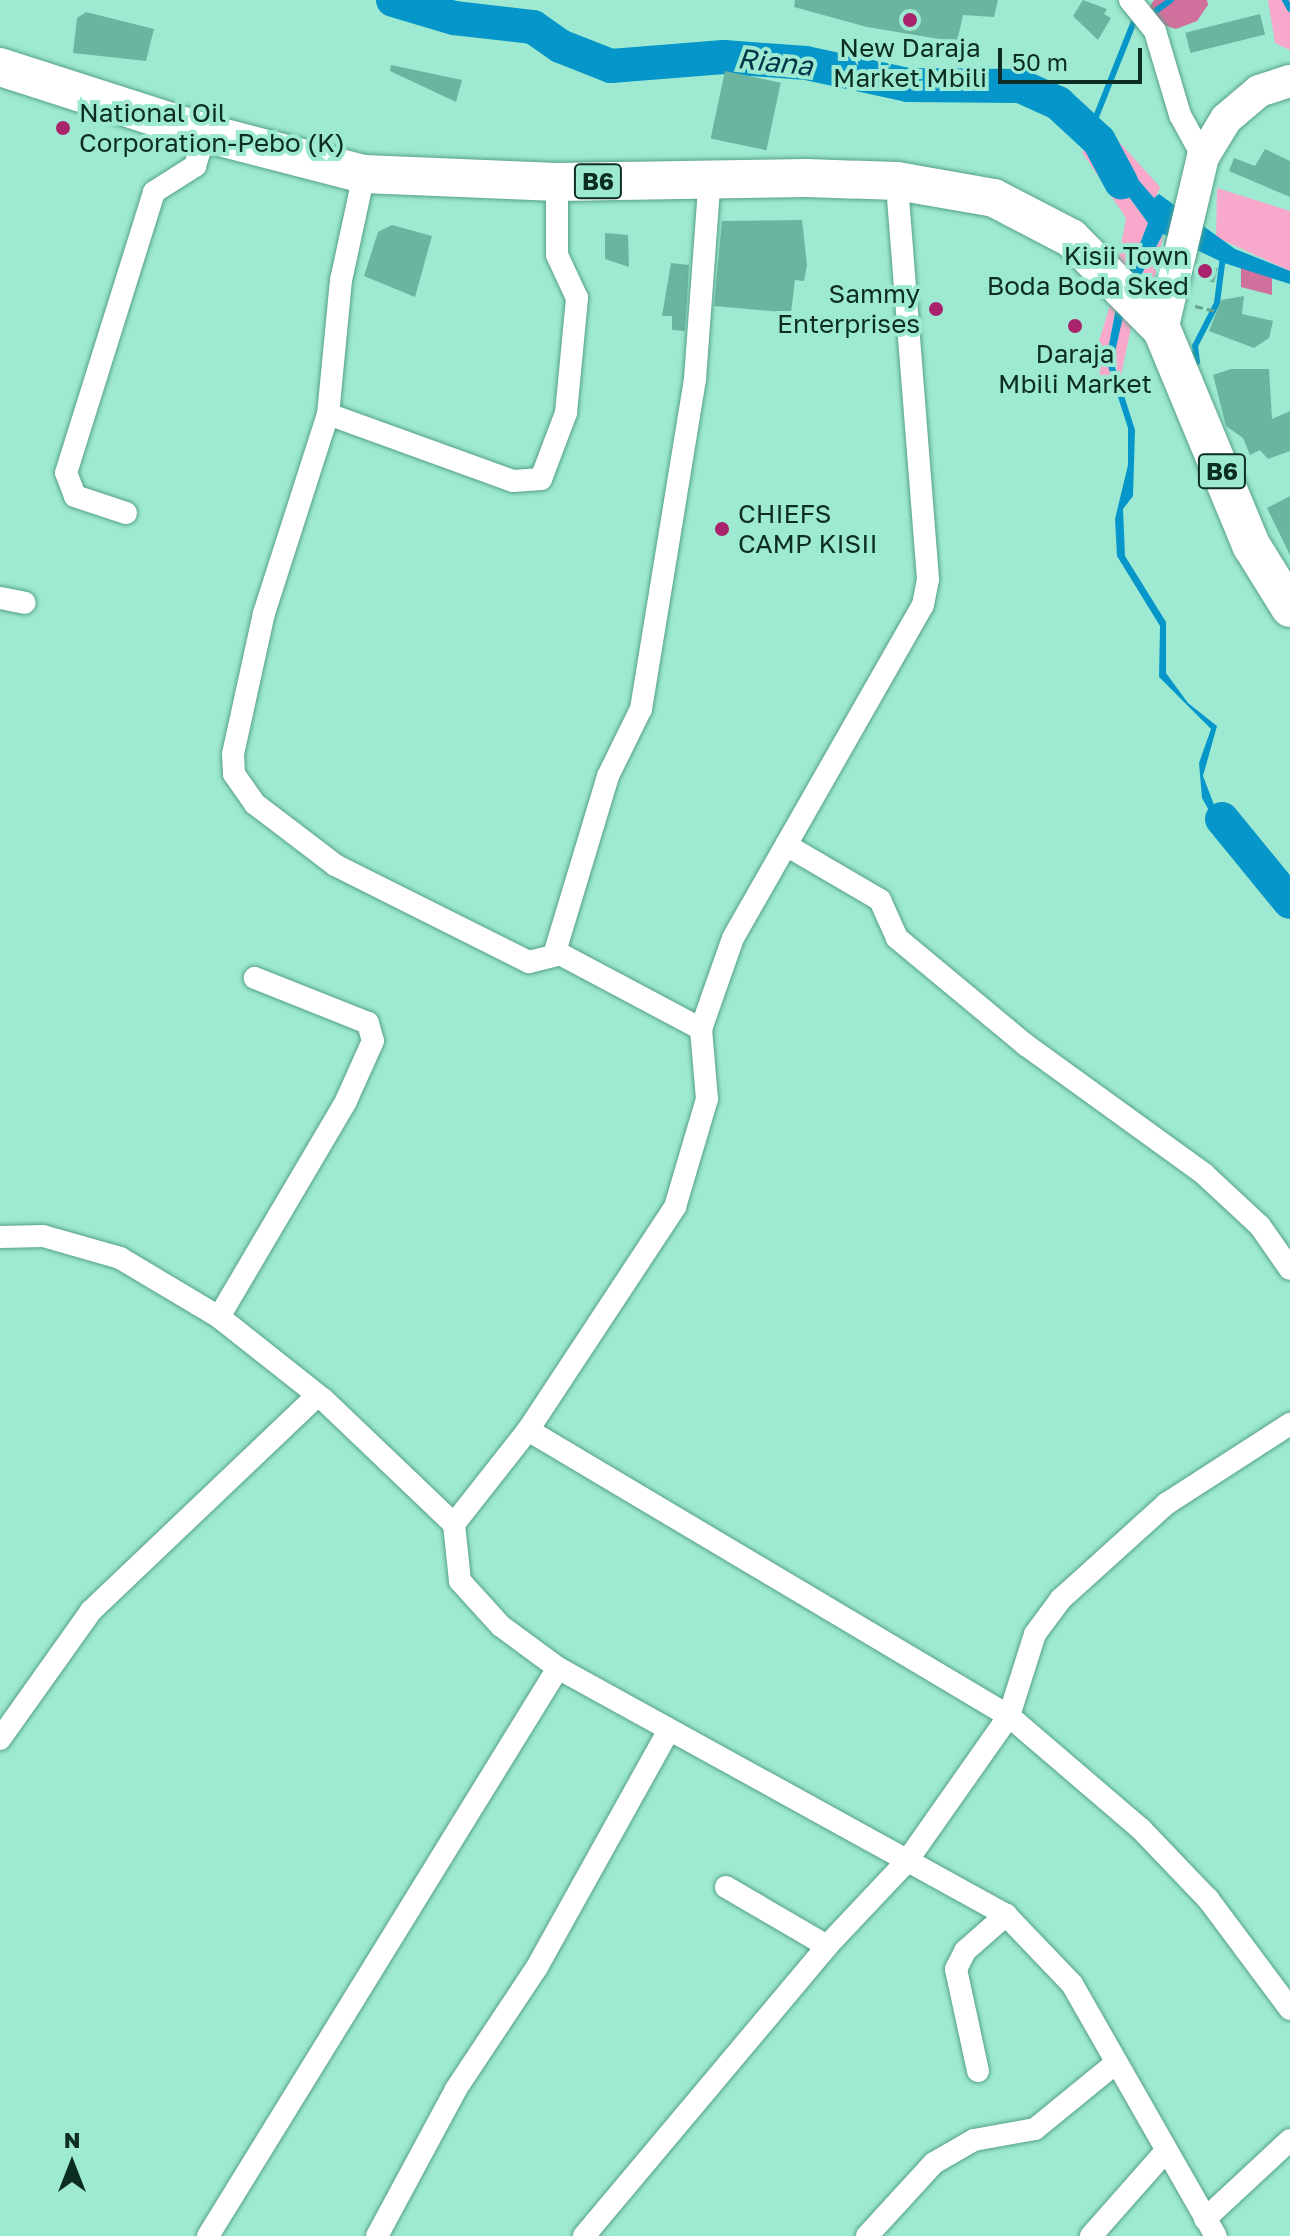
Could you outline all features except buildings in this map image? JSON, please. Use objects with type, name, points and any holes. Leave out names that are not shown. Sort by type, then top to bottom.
[{"type":"highway","name":"B6","points":[[0,67],[205,133],[364,174],[557,182],[709,193],[897,181],[955,189],[1027,212],[1109,270],[1162,330],[1251,545],[1290,608]]},
{"type":"main road","points":[[1162,330],[1189,205],[1203,157],[1226,119],[1259,91],[1290,81]]},
{"type":"street","points":[[1130,0],[1155,31],[1180,115],[1203,157]]},
{"type":"street","points":[[126,513],[75,496],[66,473],[154,192],[195,166],[205,133]]},
{"type":"street","points":[[364,174],[341,280],[328,414],[264,613],[233,754],[234,774],[255,804],[335,865],[529,962],[554,955],[701,1029]]},
{"type":"street","points":[[454,1524],[528,1430],[675,1207],[707,1099],[701,1029],[733,938],[923,605],[928,579],[897,181]]},
{"type":"street","points":[[328,414],[513,481],[541,479],[566,413],[577,298],[557,255],[557,182]]},
{"type":"street","points":[[554,955],[608,776],[641,709],[695,379],[709,193]]},
{"type":"street","points":[[0,598],[25,603]]},
{"type":"street","points":[[786,845],[880,900],[897,938],[1026,1045],[1204,1174],[1260,1226],[1290,1269]]},
{"type":"street","points":[[219,1317],[346,1101],[373,1041],[374,1030],[362,1019],[255,978]]},
{"type":"street","points":[[0,1237],[43,1236],[120,1258],[219,1317],[317,1396],[454,1524],[460,1581],[501,1626],[558,1668],[1006,1915],[1072,1984],[1211,2228],[1290,2140]]},
{"type":"street","points":[[0,1739],[91,1611],[317,1396]]},
{"type":"street","points":[[584,2236],[827,1946],[907,1861],[1009,1716],[1035,1634],[1061,1599],[1166,1504],[1290,1424]]},
{"type":"street","points":[[528,1430],[1009,1716],[1179,1869],[1290,2009]]},
{"type":"street","points":[[208,2236],[558,1668]]},
{"type":"street","points":[[377,2236],[456,2089],[537,1967],[669,1730]]},
{"type":"street","points":[[726,1887],[827,1946]]},
{"type":"street","points":[[978,2071],[956,1969],[965,1951],[1006,1915]]},
{"type":"street","points":[[867,2236],[934,2163],[974,2140],[1035,2129],[1116,2063]]},
{"type":"street","points":[[1091,2236],[1166,2151]]},
{"type":"shaded area","points":[[1154,0],[1207,0],[1208,5],[1197,21],[1176,29],[1160,24],[1149,8]]},
{"type":"shaded area","points":[[1268,0],[1290,0],[1290,50],[1275,43]]},
{"type":"shaded area","points":[[1102,123],[1160,187],[1155,199],[1119,161],[1096,129]]},
{"type":"shaded area","points":[[1091,145],[1148,223],[1129,272],[1118,262],[1126,218],[1082,152]]},
{"type":"shaded area","points":[[1217,188],[1290,211],[1290,271],[1216,237]]},
{"type":"shaded area","points":[[1163,234],[1159,271],[1145,286],[1138,281]]},
{"type":"shaded area","points":[[1241,265],[1272,276],[1272,295],[1241,287]]},
{"type":"shaded area","points":[[1112,299],[1117,303],[1106,360],[1113,374],[1100,377],[1099,341]]},
{"type":"shaded area","points":[[1125,308],[1133,318],[1120,380],[1112,355]]},
{"type":"water","points":[[1103,139],[1154,198],[1159,194],[1235,249],[1290,271],[1290,284],[1224,263],[1163,234],[1138,281],[1129,272],[1148,223],[1091,145]]},
{"type":"water","points":[[1117,303],[1125,308],[1113,361],[1135,430],[1133,496],[1123,509],[1125,556],[1166,622],[1166,673],[1188,703],[1217,726],[1203,776],[1216,810],[1253,850],[1211,814],[1202,798],[1199,763],[1211,729],[1159,677],[1160,626],[1117,556],[1115,519],[1128,465],[1128,428],[1106,360]]},
{"type":"waterway","name":"Riana","points":[[393,0],[454,18],[533,27],[560,46],[611,66],[724,57],[806,63],[908,85],[1020,86],[1058,103],[1099,141],[1121,182]]},
{"type":"waterway","points":[[1157,10],[1171,0]]},
{"type":"waterway","points":[[1285,0],[1290,9]]},
{"type":"waterway","points":[[1090,132],[1135,19]]},
{"type":"waterway","points":[[1197,362],[1195,346],[1217,303],[1223,256]]},
{"type":"waterway","points":[[1222,819],[1290,902]]},
{"type":"place","name":"New Daraja Market Mbili","points":[[910,20]]},
{"type":"place","name":"National Oil Corporation-Pebo (K)","points":[[63,128]]},
{"type":"place","name":"Kisii Town Boda Boda Sked","points":[[1205,271]]},
{"type":"place","name":"Sammy Enterprises","points":[[936,309]]},
{"type":"place","name":"Daraja Mbili Market","points":[[1075,326]]},
{"type":"place","name":"CHIEFS CAMP KISII","points":[[722,529]]}]
